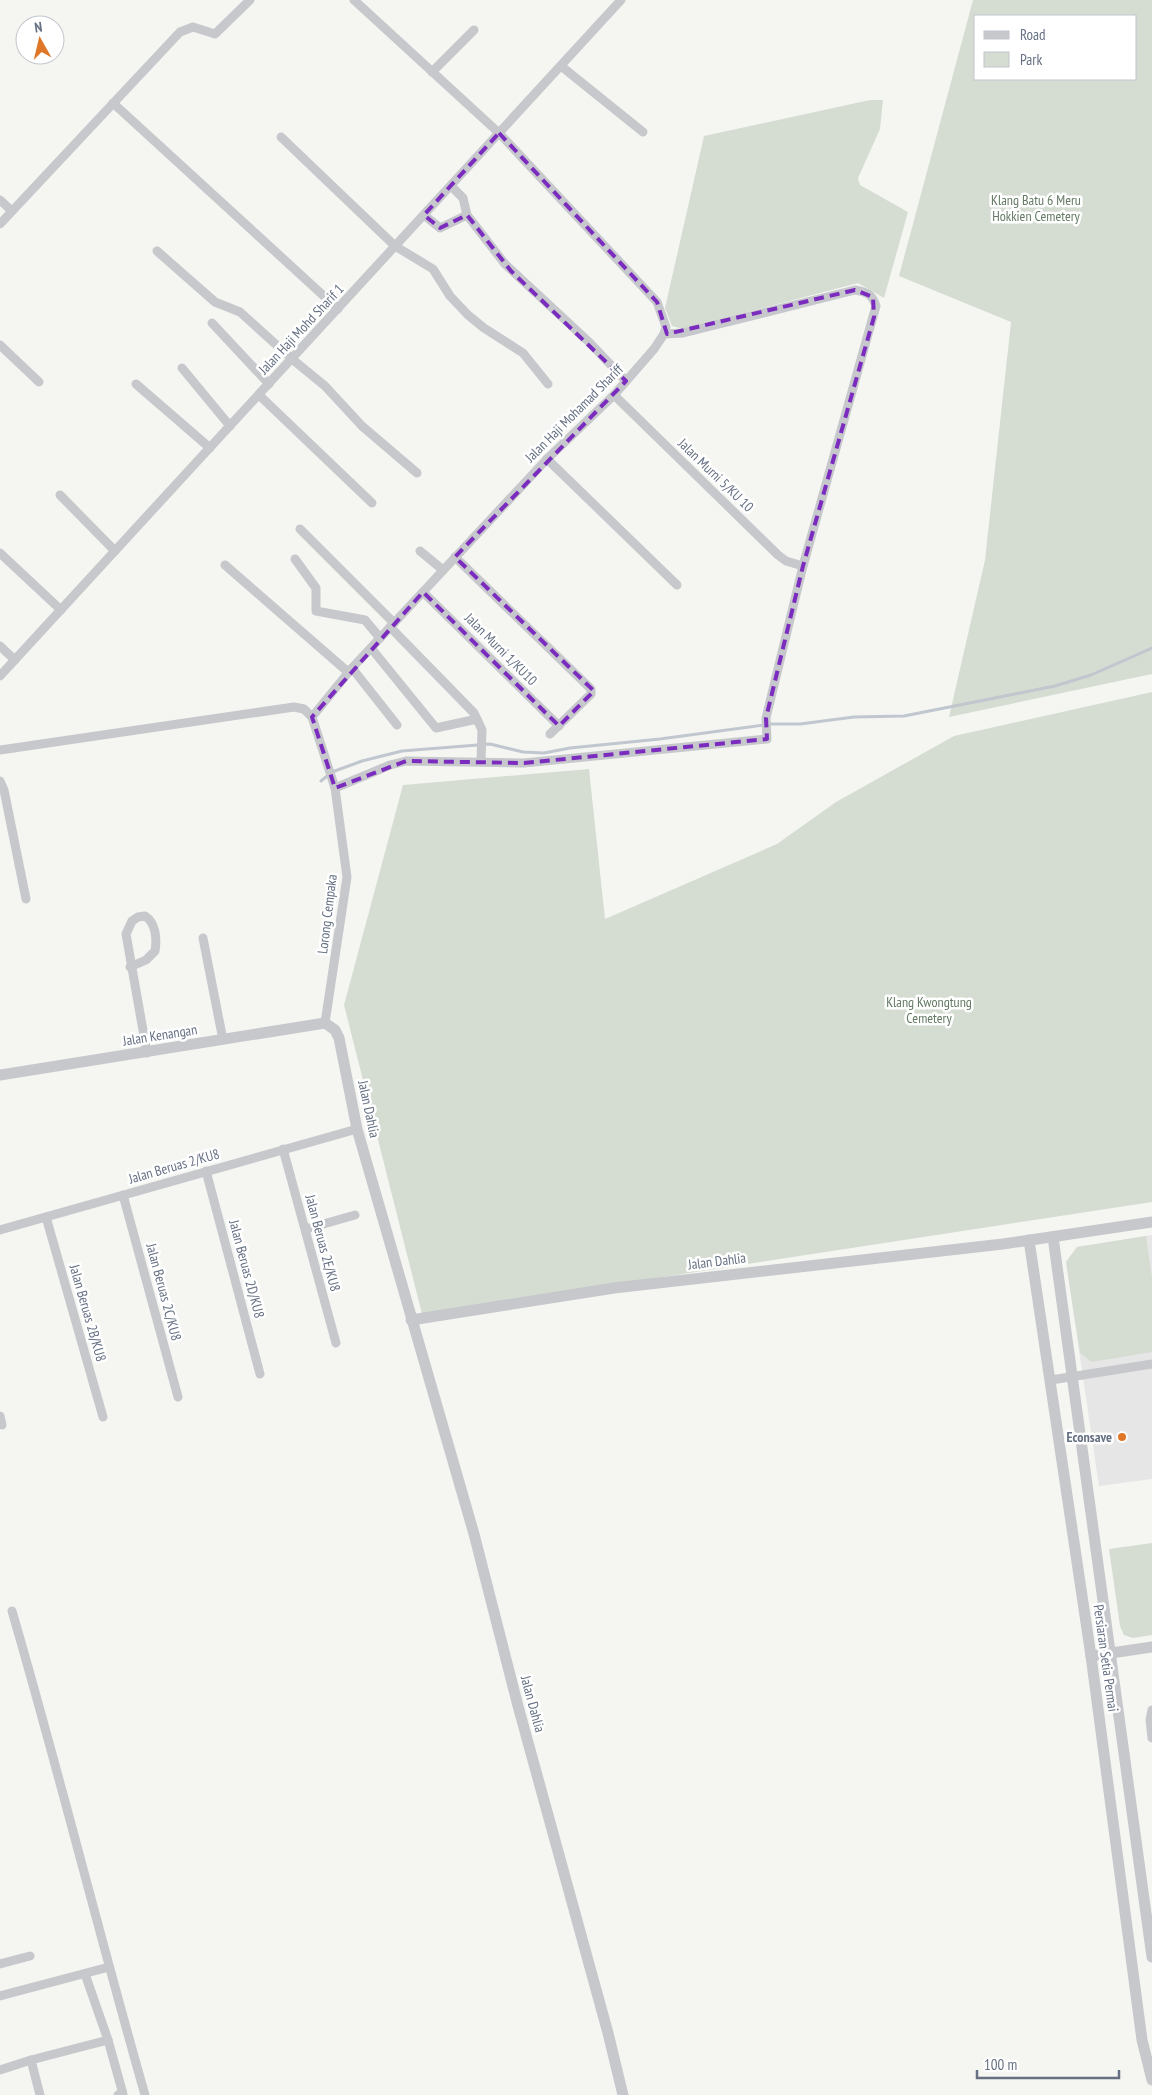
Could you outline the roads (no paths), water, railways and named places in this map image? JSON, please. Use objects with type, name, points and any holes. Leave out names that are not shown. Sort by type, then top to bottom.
[{"type":"street","points":[[0,224],[180,32],[193,27],[215,34],[250,0]]},
{"type":"street","points":[[332,779],[406,762],[524,763],[767,739],[766,718],[803,566],[876,306],[873,297],[866,292],[855,290],[837,293],[683,334],[664,334],[666,327],[657,302],[499,133],[354,0]]},
{"type":"street","name":"Jalan Haji Mohd Sharif 1","points":[[0,676],[622,0]]},
{"type":"street","points":[[432,72],[474,30]]},
{"type":"street","points":[[560,66],[643,132]]},
{"type":"street","points":[[113,103],[338,309]]},
{"type":"street","points":[[281,138],[395,246],[433,269],[450,296],[468,315],[522,353],[548,384]]},
{"type":"street","points":[[451,186],[463,198],[467,215],[511,271],[590,343],[626,381]]},
{"type":"street","points":[[0,200],[12,211]]},
{"type":"street","points":[[424,215],[440,228],[467,215]]},
{"type":"street","points":[[157,251],[215,302],[240,312],[325,386],[362,426],[417,473]]},
{"type":"street","points":[[212,323],[269,384]]},
{"type":"street","name":"Jalan Haji Mohamad Shariff","points":[[312,717],[350,670],[455,557],[547,459],[614,395],[664,334]]},
{"type":"street","points":[[0,345],[39,382]]},
{"type":"street","points":[[182,368],[230,426]]},
{"type":"street","points":[[136,384],[210,448]]},
{"type":"street","points":[[259,395],[372,503]]},
{"type":"street","name":"Jalan Murni 5/KU 10","points":[[614,395],[778,555],[786,561],[803,566]]},
{"type":"street","points":[[547,459],[677,585]]},
{"type":"street","points":[[60,495],[115,551]]},
{"type":"street","points":[[300,529],[472,711],[482,730],[481,762]]},
{"type":"street","points":[[420,551],[443,570]]},
{"type":"street","points":[[0,554],[61,610]]},
{"type":"street","points":[[455,557],[592,689],[591,694],[550,734]]},
{"type":"street","points":[[295,559],[316,588],[316,611],[365,620],[380,638]]},
{"type":"street","points":[[225,565],[350,670],[397,725]]},
{"type":"street","name":"Jalan Murni 1/KU10","points":[[423,592],[558,726]]},
{"type":"street","points":[[0,646],[15,660]]},
{"type":"street","points":[[371,648],[436,728],[477,720]]},
{"type":"street","points":[[0,750],[294,708],[304,709],[312,717]]},
{"type":"street","name":"Lorong Cempaka","points":[[312,717],[332,779],[347,877],[326,1023]]},
{"type":"street","points":[[0,781],[4,790],[26,899]]},
{"type":"street","points":[[130,967],[146,960],[155,951],[154,928],[145,916],[138,917],[132,921],[126,934],[130,967],[147,1053]]},
{"type":"street","points":[[204,938],[223,1040]]},
{"type":"street","name":"Jalan Kenangan","points":[[0,1075],[326,1023]]},
{"type":"street","name":"Jalan Dahlia","points":[[326,1023],[335,1030],[340,1038],[357,1129],[474,1534],[518,1706],[607,2027],[623,2095]]},
{"type":"street","name":"Jalan Beruas 2/KU8","points":[[0,1230],[357,1129]]},
{"type":"street","name":"Jalan Beruas 2E/KU8","points":[[283,1149],[336,1343]]},
{"type":"street","name":"Jalan Beruas 2D/KU8","points":[[206,1171],[260,1374]]},
{"type":"street","name":"Jalan Beruas 2C/KU8","points":[[123,1195],[178,1397]]},
{"type":"street","points":[[306,1229],[355,1215]]},
{"type":"street","name":"Jalan Beruas 2B/KU8","points":[[46,1217],[103,1417]]},
{"type":"street","name":"Jalan Dahlia","points":[[411,1320],[614,1288],[1029,1240],[1152,1222]]},
{"type":"street","name":"Persiaran Setia Permai","points":[[1053,1237],[1152,1956]]},
{"type":"street","name":"Persiaran Setia Permai","points":[[1029,1240],[1091,1656],[1142,2040],[1152,2080]]},
{"type":"street","points":[[1051,1380],[1152,1364]]},
{"type":"street","points":[[12,1611],[54,1754],[109,1967],[146,2095]]},
{"type":"street","points":[[1091,1656],[1152,1647]]},
{"type":"street","points":[[1152,1710],[1150,1720],[1152,1738]]},
{"type":"street","points":[[0,1964],[30,1956]]},
{"type":"street","points":[[0,1996],[109,1967]]},
{"type":"street","points":[[85,1974],[108,2040],[121,2094]]},
{"type":"street","points":[[0,2070],[108,2040]]},
{"type":"street","points":[[31,2060],[40,2095]]},
{"type":"waterway","points":[[321,781],[332,772],[362,761],[402,751],[490,744],[523,752],[544,753],[570,748],[660,739],[771,724],[800,724],[854,717],[904,716],[1055,686],[1091,675],[1152,648]]},
{"type":"place","name":"Econsave","points":[[1122,1437]]},
{"type":"park label","name":"Klang Batu 6 Meru Hokkien Cemetery","points":[[1036,208]]},
{"type":"park label","name":"Klang Kwongtung Cemetery","points":[[929,1010]]}]
